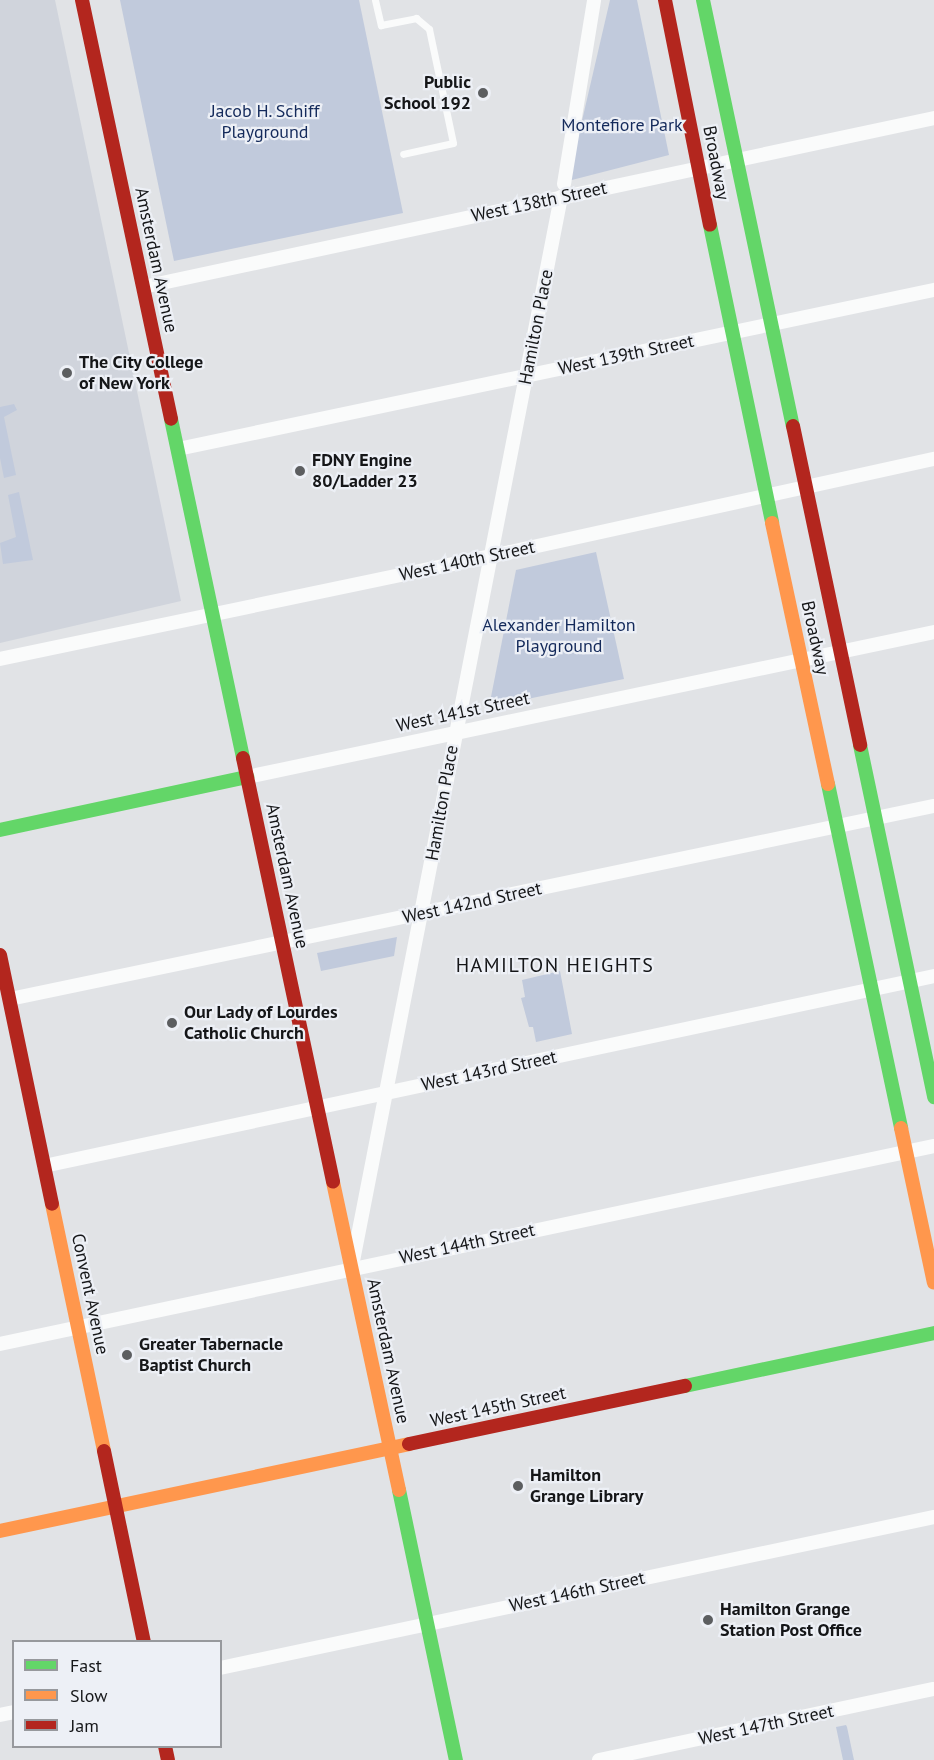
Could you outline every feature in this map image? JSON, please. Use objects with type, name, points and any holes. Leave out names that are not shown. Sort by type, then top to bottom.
[{"type":"main road","name":"Amsterdam Avenue","points":[[82,0],[456,1760]]},
{"type":"main road","name":"Broadway","points":[[666,0],[731,333],[934,1283]]},
{"type":"main road","name":"Broadway","points":[[703,0],[934,1097]]},
{"type":"main road","name":"West 141st Street","points":[[0,830],[247,777]]},
{"type":"main road","name":"Convent Avenue","points":[[0,955],[144,1640]]},
{"type":"main road","name":"West 145th Street","points":[[0,1531],[934,1334]]},
{"type":"street","name":"Hamilton Place","points":[[351,1268],[422,914],[455,732],[493,556],[563,190],[594,0]]},
{"type":"street","name":"West 138th Street","points":[[143,287],[563,190],[738,160],[934,118]]},
{"type":"street","name":"West 139th Street","points":[[178,449],[934,290]]},
{"type":"street","name":"West 140th Street","points":[[0,659],[493,556],[934,459]]},
{"type":"street","name":"West 141st Street","points":[[247,777],[934,632]]},
{"type":"street","name":"West 142nd Street","points":[[10,999],[934,806]]},
{"type":"street","name":"West 143rd Street","points":[[44,1166],[934,976]]},
{"type":"street","name":"West 144th Street","points":[[0,1344],[934,1146]]},
{"type":"street","name":"West 146th Street","points":[[222,1668],[934,1517]]},
{"type":"street","name":"West 147th Street","points":[[599,1760],[934,1689]]},
{"type":"lane","points":[[375,0],[381,25],[416,18],[429,29],[453,143],[403,154]]},
{"type":"shaded area","name":"The City College of New York","points":[[0,0],[55,0],[181,601],[0,643]]},
{"type":"green space","name":"Jacob H. Schiff Playground","points":[[120,0],[359,0],[403,213],[174,261]]},
{"type":"green space","name":"Montefiore Park","points":[[610,0],[637,0],[669,155],[568,181]]},
{"type":"green space","points":[[14,404],[17,410],[4,417],[16,475],[4,478],[0,458],[0,407]]},
{"type":"green space","points":[[19,492],[33,560],[3,564],[0,543],[16,537],[8,495]]},
{"type":"green space","name":"Alexander Hamilton Playground","points":[[596,552],[624,679],[489,707],[516,570]]},
{"type":"green space","points":[[397,937],[394,956],[321,971],[317,953]]},
{"type":"green space","points":[[560,971],[572,1034],[536,1042],[533,1027],[529,1027],[521,998],[525,997],[522,980]]},
{"type":"green space","points":[[846,1725],[854,1760],[843,1760],[836,1727]]},
{"type":"traffic: fast","points":[[703,0],[793,426]]},
{"type":"traffic: fast","points":[[710,225],[772,523]]},
{"type":"traffic: fast","points":[[171,419],[243,758]]},
{"type":"traffic: fast","points":[[860,745],[934,1097]]},
{"type":"traffic: fast","points":[[0,830],[247,777]]},
{"type":"traffic: fast","points":[[828,784],[901,1128]]},
{"type":"traffic: fast","points":[[685,1386],[934,1333]]},
{"type":"traffic: fast","points":[[399,1490],[456,1760]]},
{"type":"traffic: slow","points":[[772,523],[828,784]]},
{"type":"traffic: slow","points":[[901,1128],[934,1283]]},
{"type":"traffic: slow","points":[[333,1182],[399,1490]]},
{"type":"traffic: slow","points":[[52,1204],[104,1451]]},
{"type":"traffic: slow","points":[[0,1531],[409,1444]]},
{"type":"traffic: jam","points":[[82,0],[171,419]]},
{"type":"traffic: jam","points":[[665,0],[710,225]]},
{"type":"traffic: jam","points":[[793,426],[860,745]]},
{"type":"traffic: jam","points":[[243,758],[333,1182]]},
{"type":"traffic: jam","points":[[0,955],[52,1204]]},
{"type":"traffic: jam","points":[[409,1444],[685,1386]]},
{"type":"traffic: jam","points":[[104,1451],[144,1640]]},
{"type":"traffic: jam","points":[[165,1748],[168,1760]]},
{"type":"place","name":"Public School 192","points":[[483,93]]},
{"type":"place","name":"The City College of New York","points":[[67,373]]},
{"type":"place","name":"FDNY Engine 80/Ladder 23","points":[[300,471]]},
{"type":"place","name":"Our Lady of Lourdes Catholic Church","points":[[172,1023]]},
{"type":"place","name":"Greater Tabernacle Baptist Church","points":[[127,1355]]},
{"type":"place","name":"Hamilton Grange Library","points":[[518,1486]]},
{"type":"place","name":"Hamilton Grange Station Post Office","points":[[708,1620]]},
{"type":"district","name":"HAMILTON HEIGHTS","points":[[555,965]]}]
